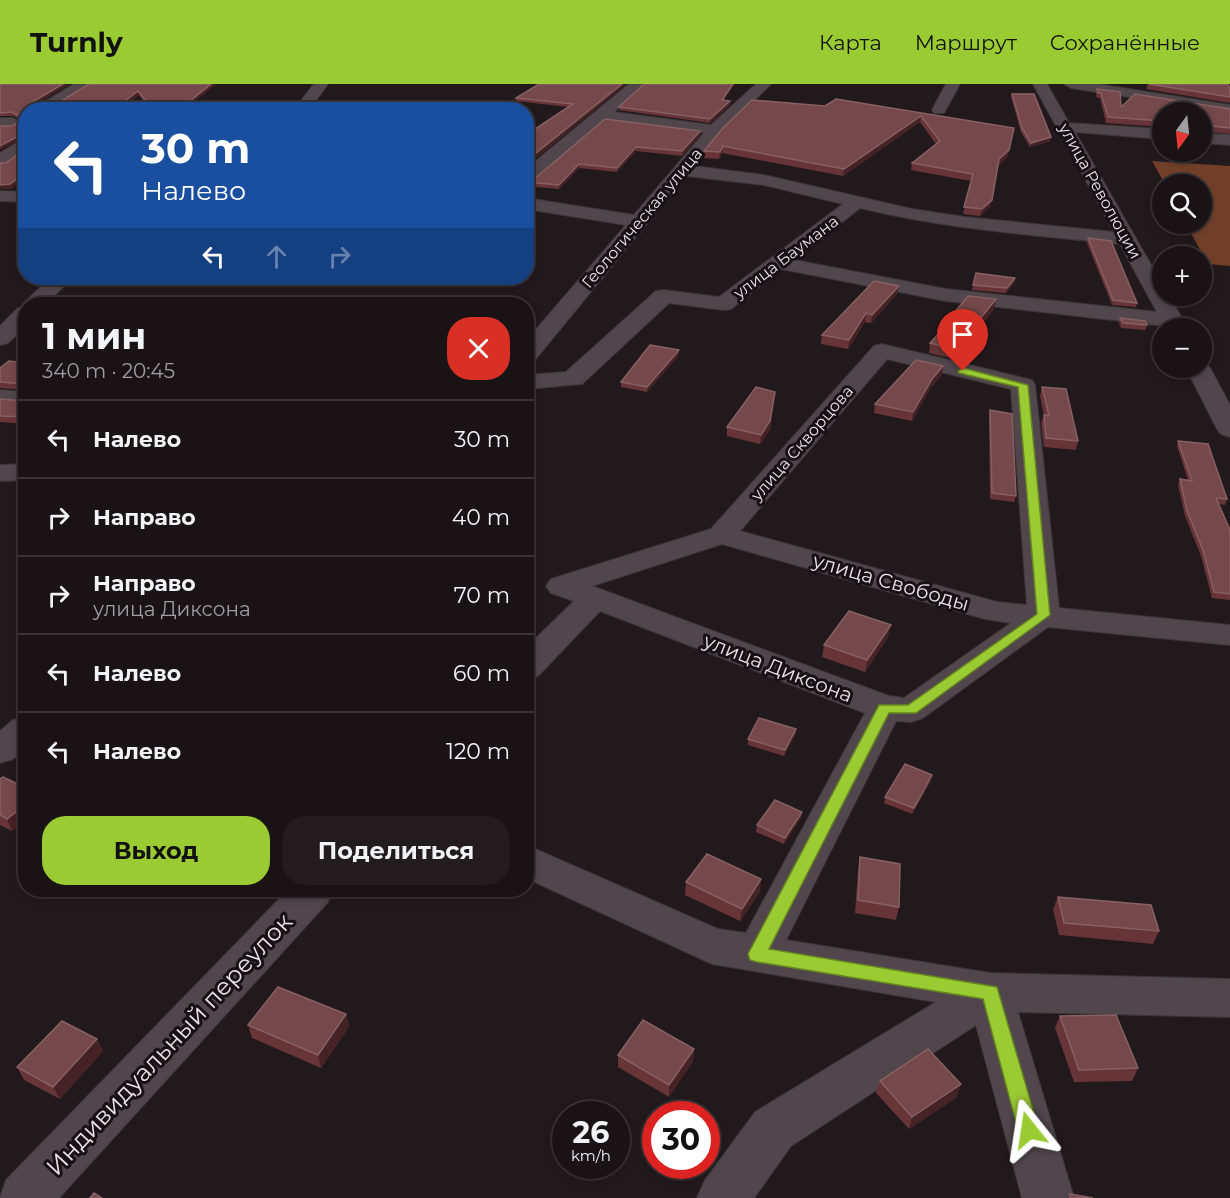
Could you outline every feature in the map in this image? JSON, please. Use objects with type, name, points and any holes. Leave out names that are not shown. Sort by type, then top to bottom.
[{"type":"street","points":[[52,102],[84,84]]},
{"type":"street","points":[[307,102],[321,84]]},
{"type":"street","points":[[534,170],[638,84]]},
{"type":"street","name":"Геологическая улица","points":[[534,346],[715,130],[764,84]]},
{"type":"street","points":[[939,110],[953,84]]},
{"type":"street","name":"улица Революции","points":[[1040,84],[1125,239],[1171,318]]},
{"type":"street","points":[[1071,84],[1230,109]]},
{"type":"street","points":[[1118,91],[1133,84]]},
{"type":"street","points":[[602,115],[715,130]]},
{"type":"street","points":[[1064,127],[1152,134]]},
{"type":"street","points":[[1212,139],[1230,140]]},
{"type":"street","points":[[0,161],[18,148]]},
{"type":"street","points":[[682,170],[764,180],[912,215],[1125,239]]},
{"type":"street","points":[[0,196],[18,197]]},
{"type":"street","name":"улица Баумана","points":[[534,381],[573,379],[664,296],[723,304],[858,201]]},
{"type":"street","points":[[534,204],[639,221]]},
{"type":"street","points":[[779,263],[946,295],[1152,321]]},
{"type":"street","points":[[42,297],[54,285]]},
{"type":"street","points":[[0,338],[18,321]]},
{"type":"street","name":"улица Скворцова","points":[[722,535],[882,351],[1023,385],[1044,615]]},
{"type":"street","points":[[1203,378],[1230,429]]},
{"type":"street","points":[[0,397],[18,398]]},
{"type":"street","points":[[0,473],[18,472]]},
{"type":"street","name":"улица Диксона","points":[[722,535],[562,586],[885,708],[911,710],[1044,615]]},
{"type":"street","name":"улица Свободы","points":[[722,535],[996,612],[1230,635]]},
{"type":"street","points":[[534,660],[595,598]]},
{"type":"street","points":[[757,954],[885,708]]},
{"type":"street","points":[[0,750],[18,735]]},
{"type":"street","points":[[534,864],[712,946],[990,992],[1230,998]]},
{"type":"street","name":"Индивидуальный переулок","points":[[24,1198],[306,897]]},
{"type":"street","points":[[723,1198],[773,1129],[990,992]]},
{"type":"street","points":[[990,992],[1048,1198]]},
{"type":"shaded area","points":[[1153,162],[1230,166],[1230,266],[1212,264],[1212,246],[1198,246],[1192,234],[1212,234],[1212,174],[1159,174]]},
{"type":"building","points":[[0,84],[63,84],[32,102],[18,102],[18,115],[12,112],[0,113]]},
{"type":"building","points":[[89,84],[211,84],[189,102],[147,102],[138,91],[124,102],[60,102]]},
{"type":"building","points":[[539,84],[622,84],[534,155],[534,130],[573,104],[516,98]]},
{"type":"building","points":[[644,84],[733,84],[722,100],[730,101],[710,119],[619,107]]},
{"type":"building","points":[[1149,84],[1228,84],[1230,97]]},
{"type":"building","points":[[1097,89],[1120,92],[1121,107],[1135,94],[1186,102],[1152,102],[1152,120],[1108,117],[1101,93],[1098,93]]},
{"type":"building","points":[[1012,94],[1034,94],[1051,137],[1031,143],[1022,128]]},
{"type":"building","points":[[836,99],[1014,128],[1009,150],[999,159],[992,200],[982,209],[964,207],[973,174],[912,163],[940,141],[921,116],[844,169],[723,146],[720,152],[704,151],[723,128],[752,100],[825,106]]},
{"type":"building","points":[[1212,106],[1230,109],[1230,128],[1212,126]]},
{"type":"building","points":[[605,119],[700,131],[682,151],[636,147],[617,168],[579,164],[559,185],[534,183],[534,179]]},
{"type":"building","points":[[18,123],[18,136],[0,146],[0,126],[12,126]]},
{"type":"building","points":[[18,154],[18,178],[10,184],[0,185],[0,163],[6,163]]},
{"type":"building","points":[[1088,238],[1111,241],[1137,303],[1113,300]]},
{"type":"building","points":[[976,273],[1015,278],[1007,288],[973,285]]},
{"type":"building","points":[[874,281],[899,286],[872,315],[866,313],[849,340],[822,335]]},
{"type":"building","points":[[968,296],[996,299],[956,349],[930,343],[943,329],[941,329]]},
{"type":"building","points":[[1120,318],[1145,321],[1147,325],[1123,323]]},
{"type":"building","points":[[650,345],[679,350],[647,387],[621,382]]},
{"type":"building","points":[[916,360],[943,366],[932,379],[913,412],[875,404]]},
{"type":"building","points":[[9,361],[18,362],[18,383],[0,382],[0,368]]},
{"type":"building","points":[[756,387],[775,392],[770,421],[761,435],[727,427]]},
{"type":"building","points":[[1042,387],[1066,389],[1078,441],[1046,438],[1044,415],[1049,415]]},
{"type":"building","points":[[0,399],[18,400],[18,417],[0,416]]},
{"type":"building","points":[[990,410],[1012,414],[1016,496],[992,493]]},
{"type":"building","points":[[1178,441],[1208,444],[1227,499],[1216,498],[1230,530],[1230,594],[1214,592],[1203,550],[1187,511],[1180,479],[1192,481]]},
{"type":"building","points":[[849,611],[891,625],[867,660],[824,645]]},
{"type":"building","points":[[759,718],[796,729],[785,750],[748,739]]},
{"type":"building","points":[[905,764],[932,775],[914,808],[885,797]]},
{"type":"building","points":[[3,777],[18,784],[18,810],[7,819],[0,815],[0,779]]},
{"type":"building","points":[[775,800],[802,812],[785,838],[757,825]]},
{"type":"building","points":[[707,854],[761,879],[742,909],[686,882]]},
{"type":"building","points":[[860,857],[900,864],[899,907],[858,900]]},
{"type":"building","points":[[1058,897],[1151,905],[1159,931],[1064,923]]},
{"type":"building","points":[[278,987],[346,1014],[318,1055],[248,1025]]},
{"type":"building","points":[[1116,1015],[1138,1068],[1079,1070],[1060,1016]]},
{"type":"building","points":[[643,1020],[694,1049],[669,1085],[618,1055]]},
{"type":"building","points":[[62,1021],[97,1039],[53,1087],[17,1067]]},
{"type":"building","points":[[928,1049],[961,1084],[912,1117],[880,1081]]},
{"type":"building","points":[[94,1193],[102,1198],[90,1198]]},
{"type":"building","points":[[1070,1194],[1093,1198],[1070,1198]]},
{"type":"route","points":[[963,371],[1023,385],[1044,615],[911,710],[885,708],[757,954],[990,992],[1029,1130]]}]
